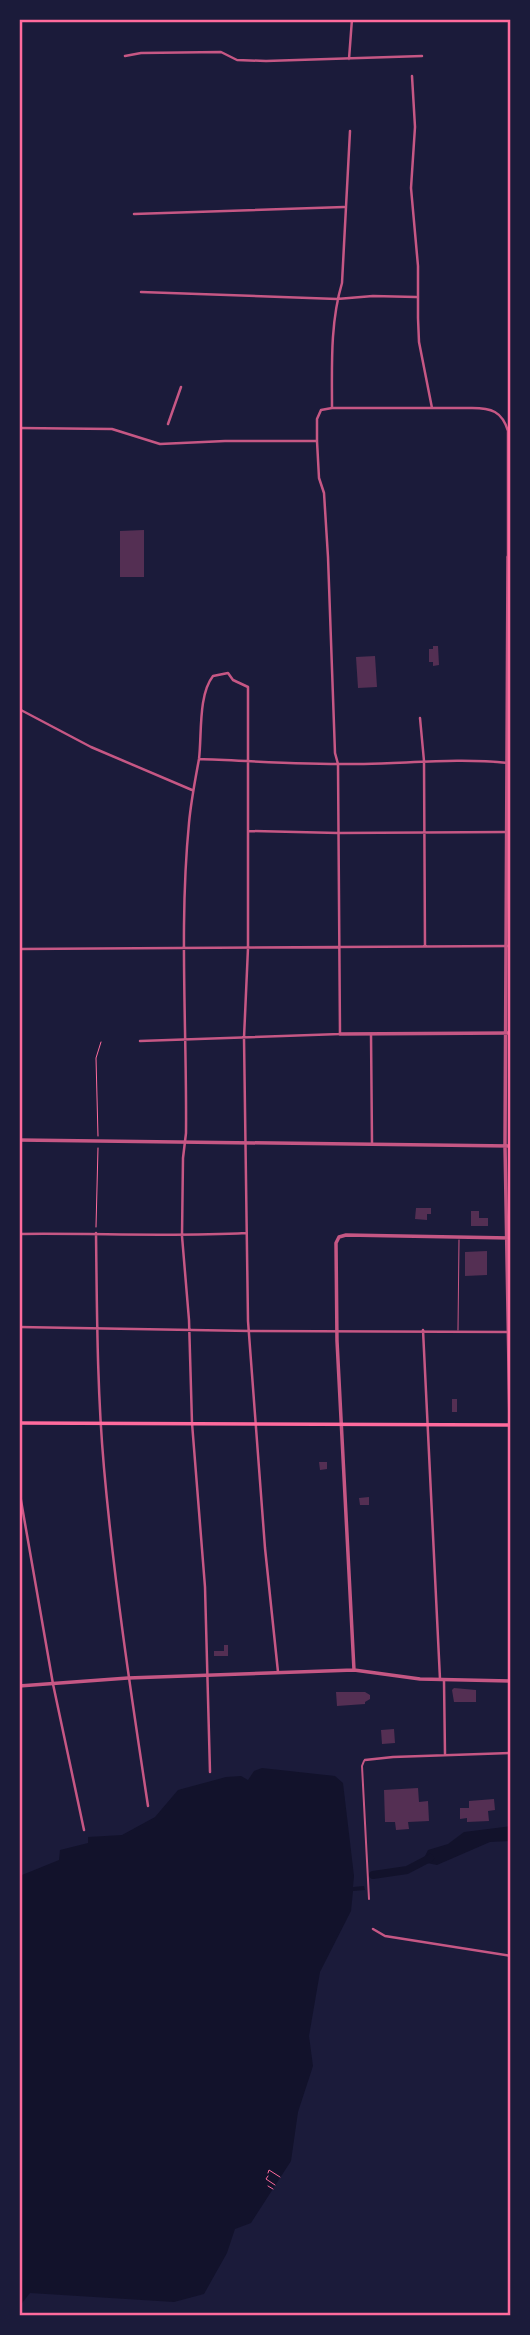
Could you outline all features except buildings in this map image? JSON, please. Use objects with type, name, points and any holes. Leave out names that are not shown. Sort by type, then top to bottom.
[{"type":"main road","points":[[19,1423],[510,1425]]},
{"type":"street","points":[[349,59],[352,19]]},
{"type":"street","points":[[125,56],[141,53],[221,52],[237,60],[422,56]]},
{"type":"street","points":[[412,76],[415,127],[411,188],[418,266],[416,297],[419,342],[432,408]]},
{"type":"street","points":[[332,408],[333,349],[337,299],[342,283],[350,131]]},
{"type":"street","points":[[134,214],[344,207]]},
{"type":"street","points":[[141,292],[337,299],[416,297]]},
{"type":"street","points":[[168,424],[181,387]]},
{"type":"street","points":[[340,1034],[338,764],[335,753],[324,493],[319,478],[317,442],[319,414],[321,410],[332,408],[490,408],[500,415],[508,431],[509,946],[505,1146],[509,1238],[511,1446]]},
{"type":"street","points":[[19,428],[112,429],[160,444],[225,441],[317,442]]},
{"type":"street","points":[[210,1772],[205,1587],[191,1423],[190,1330],[182,1236],[187,1041],[184,948],[188,826],[199,759],[205,691],[213,676],[228,673],[233,680],[248,687],[248,948],[244,1038],[248,1321],[278,1672]]},
{"type":"street","points":[[19,709],[92,747],[192,790]]},
{"type":"street","points":[[421,718],[424,761],[425,946]]},
{"type":"street","points":[[199,759],[338,764],[490,760],[508,763]]},
{"type":"street","points":[[248,831],[508,832]]},
{"type":"street","points":[[19,949],[509,946]]},
{"type":"street","points":[[140,1041],[340,1034],[508,1033]]},
{"type":"street","points":[[371,1034],[372,1143]]},
{"type":"street","points":[[19,1140],[511,1146]]},
{"type":"street","points":[[96,1233],[96,1328],[103,1465],[128,1678],[148,1807]]},
{"type":"street","points":[[19,1234],[182,1236],[246,1233]]},
{"type":"street","points":[[354,1670],[337,1331],[336,1243],[339,1237],[346,1235],[509,1238]]},
{"type":"street","points":[[19,1326],[250,1331],[510,1332]]},
{"type":"street","points":[[423,1331],[445,1754]]},
{"type":"street","points":[[19,1489],[53,1684],[84,1830]]},
{"type":"street","points":[[19,1686],[207,1674],[354,1670],[402,1678],[511,1681]]},
{"type":"street","points":[[369,1899],[362,1766],[365,1760],[445,1754],[511,1753]]},
{"type":"street","points":[[373,1929],[385,1936],[511,1956]]},
{"type":"lane","points":[[458,1331],[459,1237]]},
{"type":"path","points":[[275,2185],[266,2179],[270,2170],[281,2177]]},
{"type":"path","points":[[268,2186],[273,2189]]},
{"type":"shaded area","points":[[262,1768],[335,1776],[343,1783],[353,1887],[364,1886],[365,1890],[353,1891],[351,1911],[320,1972],[309,2036],[313,2066],[298,2112],[291,2161],[251,2223],[235,2229],[227,2253],[204,2294],[174,2302],[30,2293],[19,2307],[19,1890],[22,1875],[59,1860],[60,1850],[88,1843],[88,1837],[122,1835],[155,1817],[178,1790],[226,1777],[241,1776],[248,1780],[254,1771]]},
{"type":"shaded area","points":[[511,1826],[511,1841],[490,1842],[437,1865],[422,1862],[428,1850],[448,1844],[464,1832]]},
{"type":"waterway","points":[[373,1875],[407,1870],[430,1858]]}]
